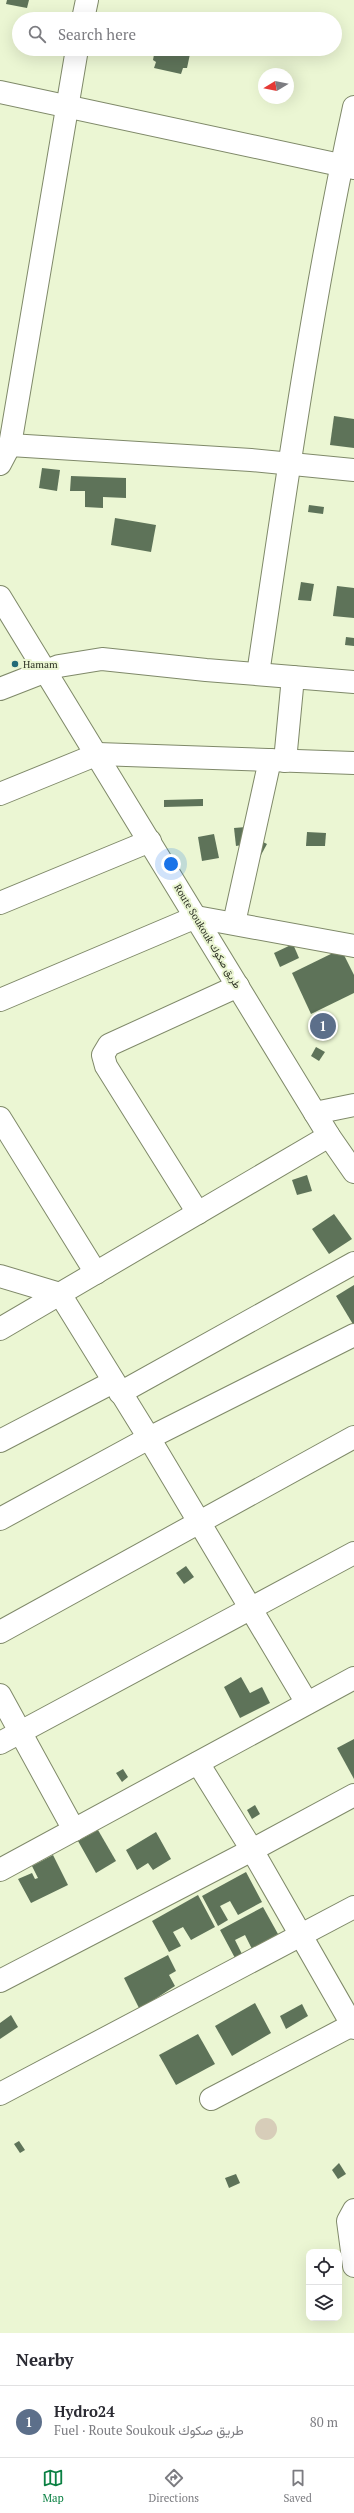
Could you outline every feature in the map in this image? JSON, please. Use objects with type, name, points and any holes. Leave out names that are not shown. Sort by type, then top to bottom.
[{"type":"street","points":[[84,12],[87,0]]},
{"type":"street","points":[[76,56],[5,455],[289,463],[354,470]]},
{"type":"street","points":[[0,92],[348,167]]},
{"type":"street","points":[[258,674],[289,463],[348,167],[354,107]]},
{"type":"street","name":"Route Soukouk طريق صكوك","points":[[0,597],[44,671],[98,754],[329,1136],[354,1172]]},
{"type":"street","points":[[0,689],[44,671],[79,662],[102,659],[354,682]]},
{"type":"street","points":[[234,923],[278,760],[293,677]]},
{"type":"street","points":[[0,794],[98,754],[354,763]]},
{"type":"street","points":[[0,902],[150,841]]},
{"type":"street","points":[[0,1000],[196,916],[354,946]]},
{"type":"street","points":[[198,1213],[106,1066],[103,1054],[109,1045],[238,986]]},
{"type":"street","points":[[315,1113],[354,1104]]},
{"type":"street","points":[[1,1120],[96,1273]]},
{"type":"street","points":[[0,1329],[329,1136]]},
{"type":"street","points":[[0,1441],[117,1388],[354,1263]]},
{"type":"street","points":[[0,1276],[60,1294],[149,1438],[308,1703]]},
{"type":"street","points":[[0,1520],[149,1438],[354,1335]]},
{"type":"street","points":[[0,1632],[198,1521],[354,1437]]},
{"type":"street","points":[[0,1743],[354,1554]]},
{"type":"street","points":[[0,1870],[354,1678]]},
{"type":"street","points":[[0,1695],[74,1830]]},
{"type":"street","points":[[198,1763],[252,1850],[300,1937],[353,2026],[211,2099]]},
{"type":"street","points":[[0,1981],[252,1850],[354,1795]]},
{"type":"street","points":[[0,2094],[300,1937],[354,1907]]},
{"type":"street","points":[[354,2210],[348,2221],[354,2266]]},
{"type":"shaded area","points":[[266,2118],[274,2121],[277,2129],[274,2137],[266,2140],[258,2137],[255,2129],[258,2121]]},
{"type":"building","points":[[7,0],[29,0],[27,8],[6,4]]},
{"type":"building","points":[[154,56],[190,56],[187,68],[183,68],[181,74],[154,68],[156,62],[153,60]]},
{"type":"building","points":[[334,416],[354,419],[354,448],[330,445]]},
{"type":"building","points":[[42,468],[60,470],[57,491],[39,488]]},
{"type":"building","points":[[71,476],[126,478],[126,498],[103,497],[103,508],[85,507],[85,491],[70,491]]},
{"type":"building","points":[[309,505],[324,507],[323,514],[308,512]]},
{"type":"building","points":[[115,518],[156,525],[151,552],[111,545]]},
{"type":"building","points":[[301,582],[314,584],[311,601],[298,600]]},
{"type":"building","points":[[337,586],[354,588],[354,618],[333,616]]},
{"type":"building","points":[[346,637],[354,638],[354,646],[345,645]]},
{"type":"building","points":[[203,799],[203,806],[164,807],[164,800]]},
{"type":"building","points":[[246,827],[248,844],[236,846],[234,828]]},
{"type":"building","points":[[307,832],[326,833],[325,846],[306,846]]},
{"type":"building","points":[[214,834],[219,858],[202,861],[198,837]]},
{"type":"building","points":[[255,838],[267,844],[261,855],[253,846]]},
{"type":"building","points":[[293,944],[299,958],[280,967],[274,953]]},
{"type":"building","points":[[341,949],[354,975],[354,993],[311,1014],[292,973]]},
{"type":"building","points":[[316,1047],[325,1052],[319,1061],[311,1056]]},
{"type":"building","points":[[307,1175],[312,1191],[297,1195],[292,1180]]},
{"type":"building","points":[[334,1214],[352,1239],[329,1254],[312,1229]]},
{"type":"building","points":[[354,1285],[354,1326],[336,1296]]},
{"type":"building","points":[[186,1566],[194,1577],[184,1584],[176,1573]]},
{"type":"building","points":[[241,1677],[250,1693],[262,1687],[270,1703],[240,1718],[224,1687]]},
{"type":"building","points":[[354,1739],[354,1779],[337,1748]]},
{"type":"building","points":[[123,1769],[128,1777],[122,1782],[116,1773]]},
{"type":"building","points":[[255,1805],[260,1814],[252,1819],[247,1810]]},
{"type":"building","points":[[98,1830],[116,1861],[96,1873],[78,1841]]},
{"type":"building","points":[[156,1832],[171,1859],[153,1870],[148,1863],[137,1870],[126,1850]]},
{"type":"building","points":[[53,1855],[68,1885],[31,1903],[18,1879],[32,1873],[35,1879],[38,1878],[32,1866]]},
{"type":"building","points":[[246,1872],[262,1902],[238,1915],[230,1901],[220,1906],[228,1920],[218,1926],[202,1896]]},
{"type":"building","points":[[198,1895],[215,1927],[191,1940],[183,1927],[173,1932],[181,1946],[169,1952],[152,1921]]},
{"type":"building","points":[[263,1907],[278,1934],[252,1949],[245,1935],[235,1940],[242,1954],[235,1958],[220,1930]]},
{"type":"building","points":[[168,1955],[176,1971],[169,1975],[175,1986],[152,2001],[155,2007],[142,2014],[124,1978]]},
{"type":"building","points":[[255,2003],[271,2033],[232,2056],[215,2026]]},
{"type":"building","points":[[302,2004],[308,2016],[286,2029],[280,2016]]},
{"type":"building","points":[[11,2015],[18,2027],[0,2039],[0,2023]]},
{"type":"building","points":[[198,2034],[215,2064],[176,2085],[159,2055]]},
{"type":"building","points":[[19,2141],[25,2150],[20,2153],[14,2144]]},
{"type":"building","points":[[339,2163],[346,2174],[338,2179],[332,2170]]},
{"type":"building","points":[[236,2174],[240,2183],[229,2188],[225,2178]]},
{"type":"place","name":"Hamam","points":[[15,664]]},
{"type":"place","name":"Hydro24","points":[[323,1026]]}]
